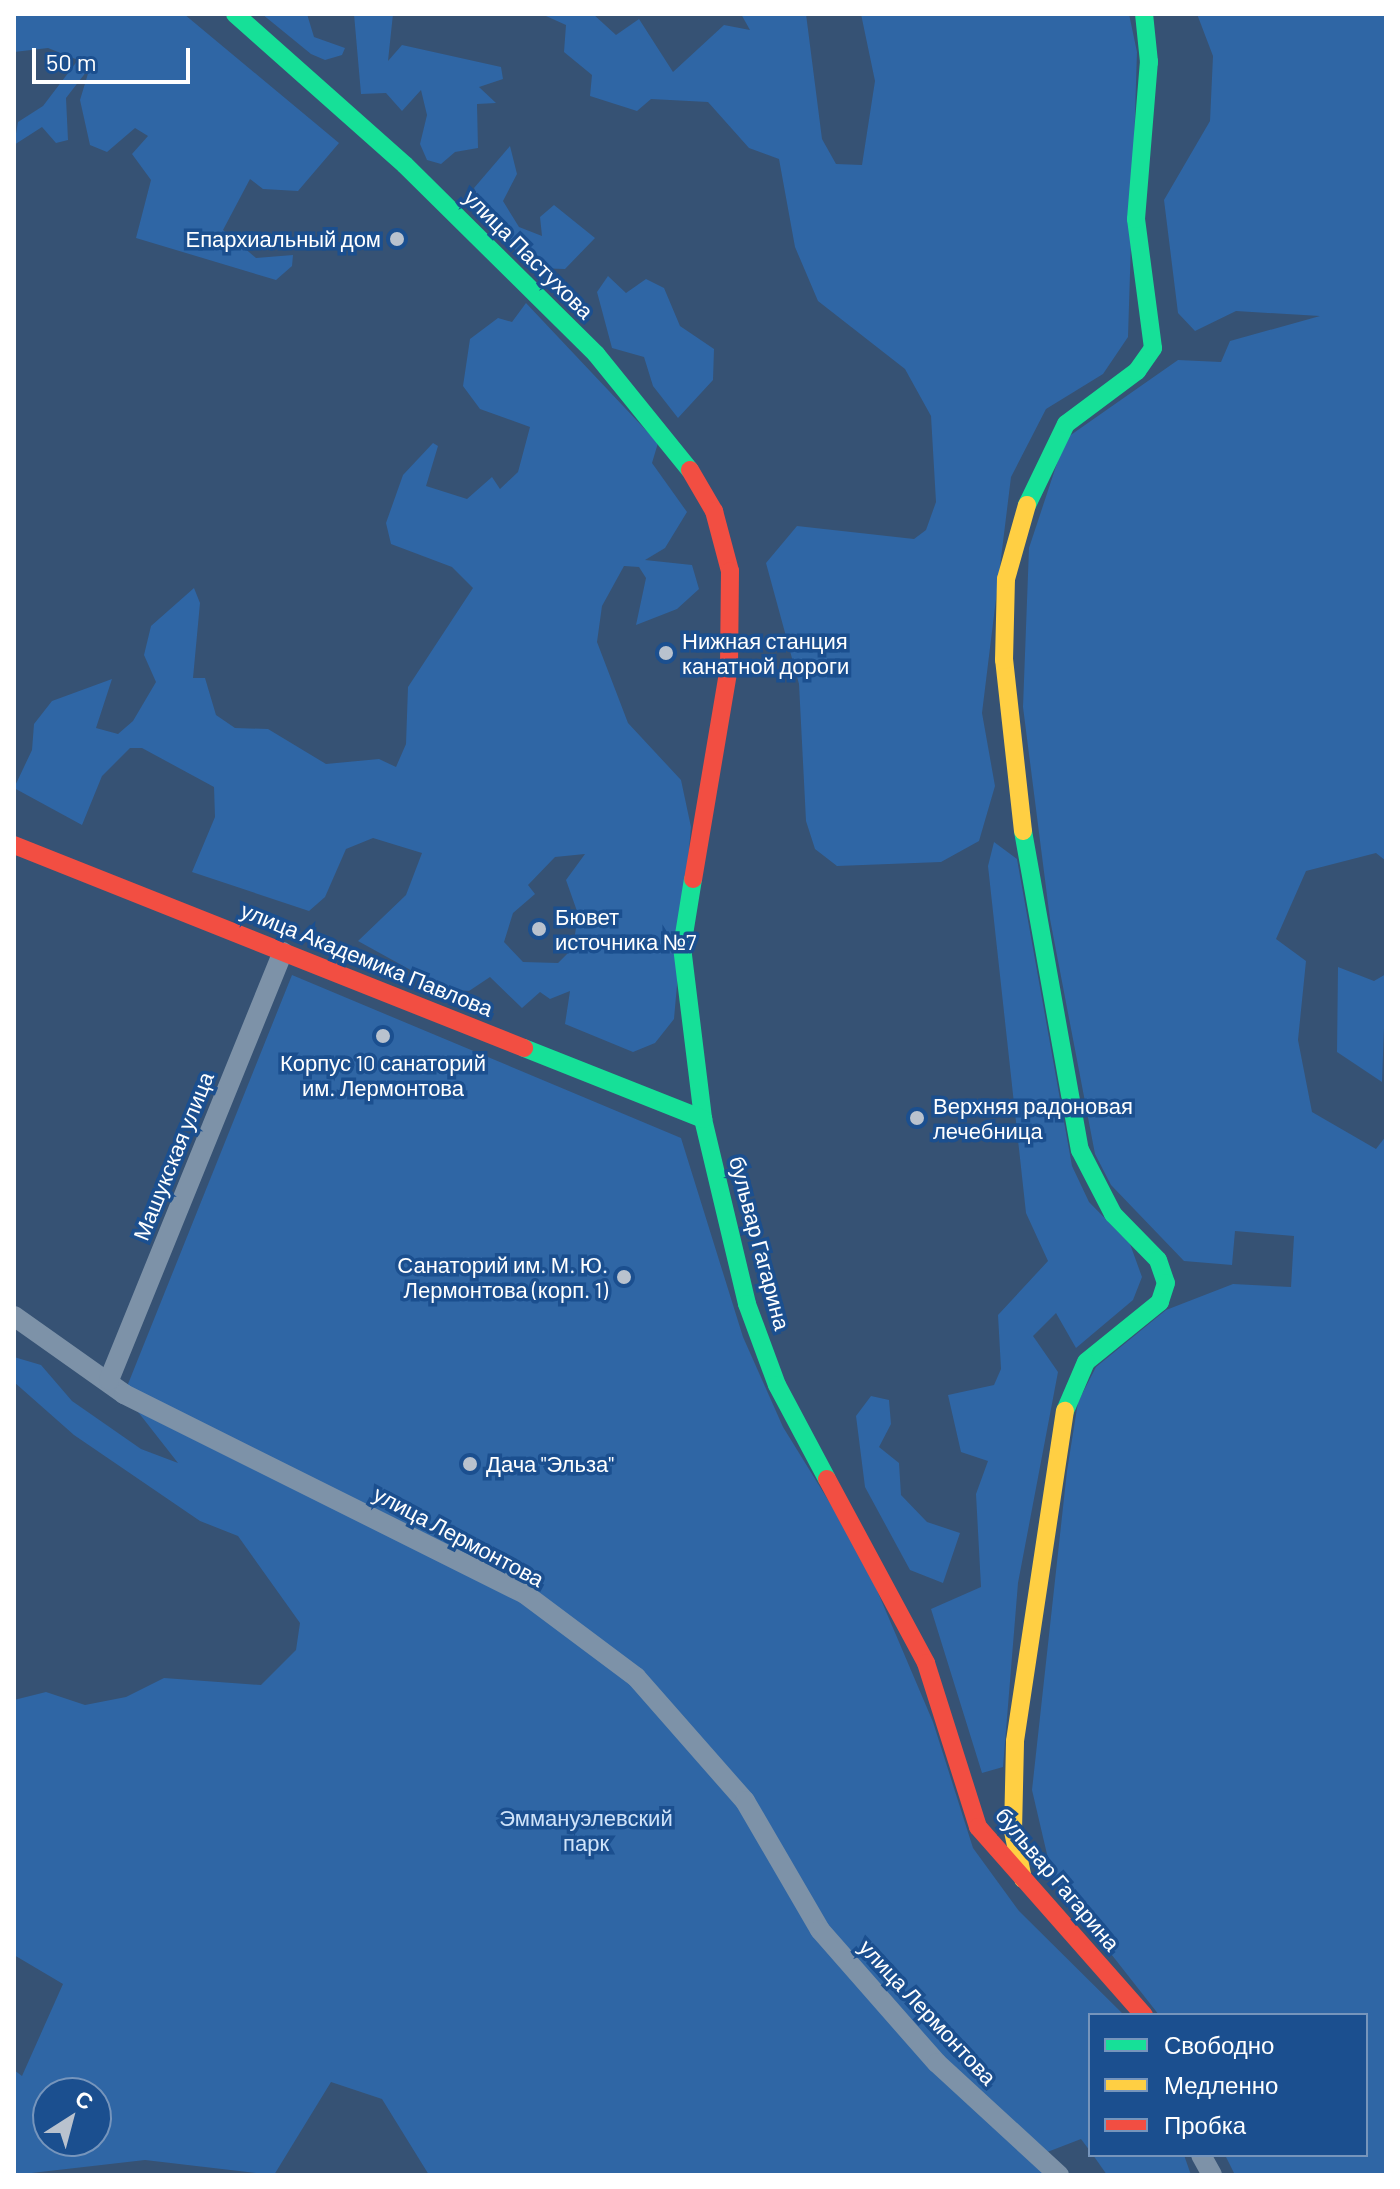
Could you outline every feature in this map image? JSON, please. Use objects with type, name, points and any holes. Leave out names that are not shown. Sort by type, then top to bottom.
[{"type":"street","name":"улица Пастухова","points":[[235,14],[405,165],[596,354],[695,476],[714,511],[730,571]]},
{"type":"street","points":[[1024,1883],[1013,1831],[1015,1741],[1067,1396],[1086,1362],[1160,1302],[1166,1283],[1158,1260],[1113,1214],[1080,1150],[1015,786],[1004,660],[1006,579],[1033,484],[1066,424],[1137,371],[1153,348],[1136,219],[1149,62],[1144,14]]},
{"type":"street","name":"бульвар Гагарина","points":[[730,571],[729,667],[682,947],[703,1119],[747,1304],[777,1385],[926,1663],[978,1827],[1024,1883],[1142,2013]]},
{"type":"street","name":"улица Академика Павлова","points":[[14,845],[703,1119]]},
{"type":"street","name":"Машукская улица","points":[[109,1380],[283,952]]},
{"type":"street","name":"улица Лермонтова","points":[[14,1316],[167,1417],[525,1594],[636,1677],[745,1801],[820,1930],[937,2063],[1059,2175]]},
{"type":"street","points":[[1202,2157],[1212,2175]]},
{"type":"green space","points":[[14,14],[184,14],[339,143],[298,191],[263,189],[250,179],[223,230],[256,258],[293,255],[292,266],[276,280],[136,238],[151,180],[132,154],[148,136],[135,128],[107,152],[90,145],[80,100],[90,67],[66,98],[68,140],[56,143],[42,127],[14,145],[18,122],[43,106],[78,60],[48,48],[14,52]]},
{"type":"green space","points":[[262,14],[307,14],[314,37],[345,48],[342,55],[325,60],[311,54]]},
{"type":"green space","points":[[354,14],[393,14],[388,61],[402,45],[501,67],[503,79],[479,87],[496,103],[477,104],[478,148],[455,152],[441,164],[427,160],[420,144],[427,115],[421,90],[402,111],[386,93],[361,94]]},
{"type":"green space","points":[[593,14],[616,35],[639,19],[673,72],[724,25],[750,30],[741,14],[806,14],[822,139],[836,164],[862,165],[875,81],[861,14],[1129,14],[1137,52],[1128,337],[1103,374],[1046,409],[1011,477],[982,713],[995,786],[979,841],[941,862],[837,866],[815,849],[806,821],[799,684],[766,563],[797,526],[914,539],[926,530],[936,502],[931,416],[905,369],[818,301],[795,247],[779,159],[749,148],[708,102],[651,99],[637,111],[590,96],[592,75],[564,52],[566,25],[546,16]]},
{"type":"green space","points":[[1197,14],[1386,14],[1386,861],[1376,853],[1306,871],[1276,939],[1306,961],[1298,1040],[1312,1112],[1376,1149],[1386,1136],[1386,2175],[1235,2175],[1226,2157],[1368,2157],[1368,2013],[1157,2013],[1053,1880],[1032,1790],[1067,1471],[1078,1402],[1096,1367],[1166,1310],[1233,1284],[1291,1287],[1294,1236],[1235,1231],[1232,1265],[1184,1261],[1111,1185],[1095,1154],[1050,919],[1023,707],[1029,548],[1065,439],[1178,360],[1221,362],[1230,341],[1320,316],[1236,311],[1195,331],[1178,313],[1164,200],[1210,121],[1213,56]]},
{"type":"green space","points":[[510,146],[517,174],[503,201],[519,227],[542,236],[540,217],[554,205],[595,238],[565,269],[535,268],[492,228],[474,188]]},
{"type":"green space","points":[[608,276],[626,293],[646,279],[664,288],[680,326],[714,349],[713,380],[678,418],[653,386],[644,357],[612,348],[597,292]]},
{"type":"green space","points":[[526,303],[658,443],[652,463],[687,512],[665,548],[645,560],[692,565],[699,589],[677,609],[636,625],[646,578],[639,567],[624,566],[602,606],[597,642],[628,723],[681,780],[691,827],[674,1019],[655,1043],[633,1052],[565,1024],[570,991],[550,999],[540,992],[522,1008],[490,977],[469,991],[445,989],[358,941],[406,895],[422,853],[373,838],[346,849],[325,897],[309,911],[192,872],[215,817],[214,787],[142,748],[130,748],[102,776],[82,825],[14,788],[32,750],[34,724],[52,701],[112,679],[96,728],[118,734],[133,721],[156,682],[144,655],[151,626],[194,588],[200,603],[193,678],[205,678],[216,715],[235,728],[268,729],[326,764],[379,759],[396,767],[406,744],[408,687],[473,588],[452,567],[391,544],[386,523],[403,475],[433,443],[438,446],[426,486],[467,499],[492,477],[500,489],[518,472],[530,427],[480,409],[463,386],[470,339],[498,318],[512,322]],"holes":[[[585,854],[566,880],[578,914],[573,948],[558,963],[523,962],[504,942],[513,913],[535,894],[528,885],[555,857]]]},
{"type":"green space","points":[[994,842],[1017,859],[1072,1166],[1089,1202],[1130,1244],[1142,1277],[1133,1300],[1076,1348],[1056,1313],[1033,1336],[1058,1372],[1018,1583],[1003,1767],[982,1773],[931,1609],[981,1587],[976,1494],[988,1461],[961,1452],[948,1395],[994,1385],[1001,1369],[998,1315],[1048,1261],[1026,1213],[988,866]]},
{"type":"green space","points":[[1338,967],[1374,981],[1386,974],[1382,1082],[1337,1052]]},
{"type":"green space","name":"Эммануэлевский парк","points":[[292,975],[681,1138],[743,1337],[783,1427],[862,1555],[933,1722],[973,1848],[1019,1911],[1122,2013],[1088,2013],[1088,2148],[1081,2139],[1037,2156],[1059,2175],[429,2175],[382,2099],[331,2082],[274,2175],[145,2160],[14,2175],[14,2070],[22,2076],[63,1984],[14,1955],[14,1700],[46,1692],[85,1705],[126,1697],[164,1678],[261,1685],[296,1650],[300,1623],[238,1536],[200,1521],[74,1435],[14,1382],[14,1357],[41,1365],[72,1401],[141,1449],[178,1463],[124,1394]]},
{"type":"green space","points":[[871,1396],[889,1400],[891,1424],[879,1447],[899,1463],[901,1495],[927,1522],[960,1533],[943,1583],[910,1570],[865,1487],[856,1416]]},
{"type":"green space","points":[[1094,2157],[1185,2157],[1191,2175],[1107,2175]]},
{"type":"traffic: fast","points":[[235,14],[405,165],[596,354],[690,470]]},
{"type":"traffic: fast","points":[[1027,505],[1066,424],[1137,371],[1153,348],[1136,219],[1149,62],[1144,14]]},
{"type":"traffic: fast","points":[[1023,831],[1080,1150],[1113,1214],[1158,1260],[1166,1283],[1160,1302],[1086,1362],[1065,1411]]},
{"type":"traffic: fast","points":[[693,879],[682,947],[703,1119],[747,1304],[777,1385],[827,1479]]},
{"type":"traffic: fast","points":[[524,1048],[703,1119]]},
{"type":"traffic: slow","points":[[1023,831],[1004,660],[1006,579],[1027,505]]},
{"type":"traffic: slow","points":[[1023,1879],[1013,1831],[1015,1741],[1065,1411]]},
{"type":"traffic: jam","points":[[690,470],[714,511],[730,571],[729,667],[693,879]]},
{"type":"traffic: jam","points":[[14,845],[524,1048]]},
{"type":"traffic: jam","points":[[827,1479],[926,1663],[978,1827],[1142,2013]]},
{"type":"place","name":"Епархиальный дом","points":[[397,239]]},
{"type":"place","name":"Нижная станция канатной дороги","points":[[666,653]]},
{"type":"place","name":"Бювет источника №7","points":[[539,929]]},
{"type":"place","name":"Корпус 10 санаторий им. Лермонтова","points":[[383,1036]]},
{"type":"place","name":"Верхняя радоновая лечебница","points":[[917,1118]]},
{"type":"place","name":"Санаторий им. М. Ю. Лермонтова (корп. 1)","points":[[624,1277]]},
{"type":"place","name":"Дача \"Эльза\"","points":[[470,1464]]}]
